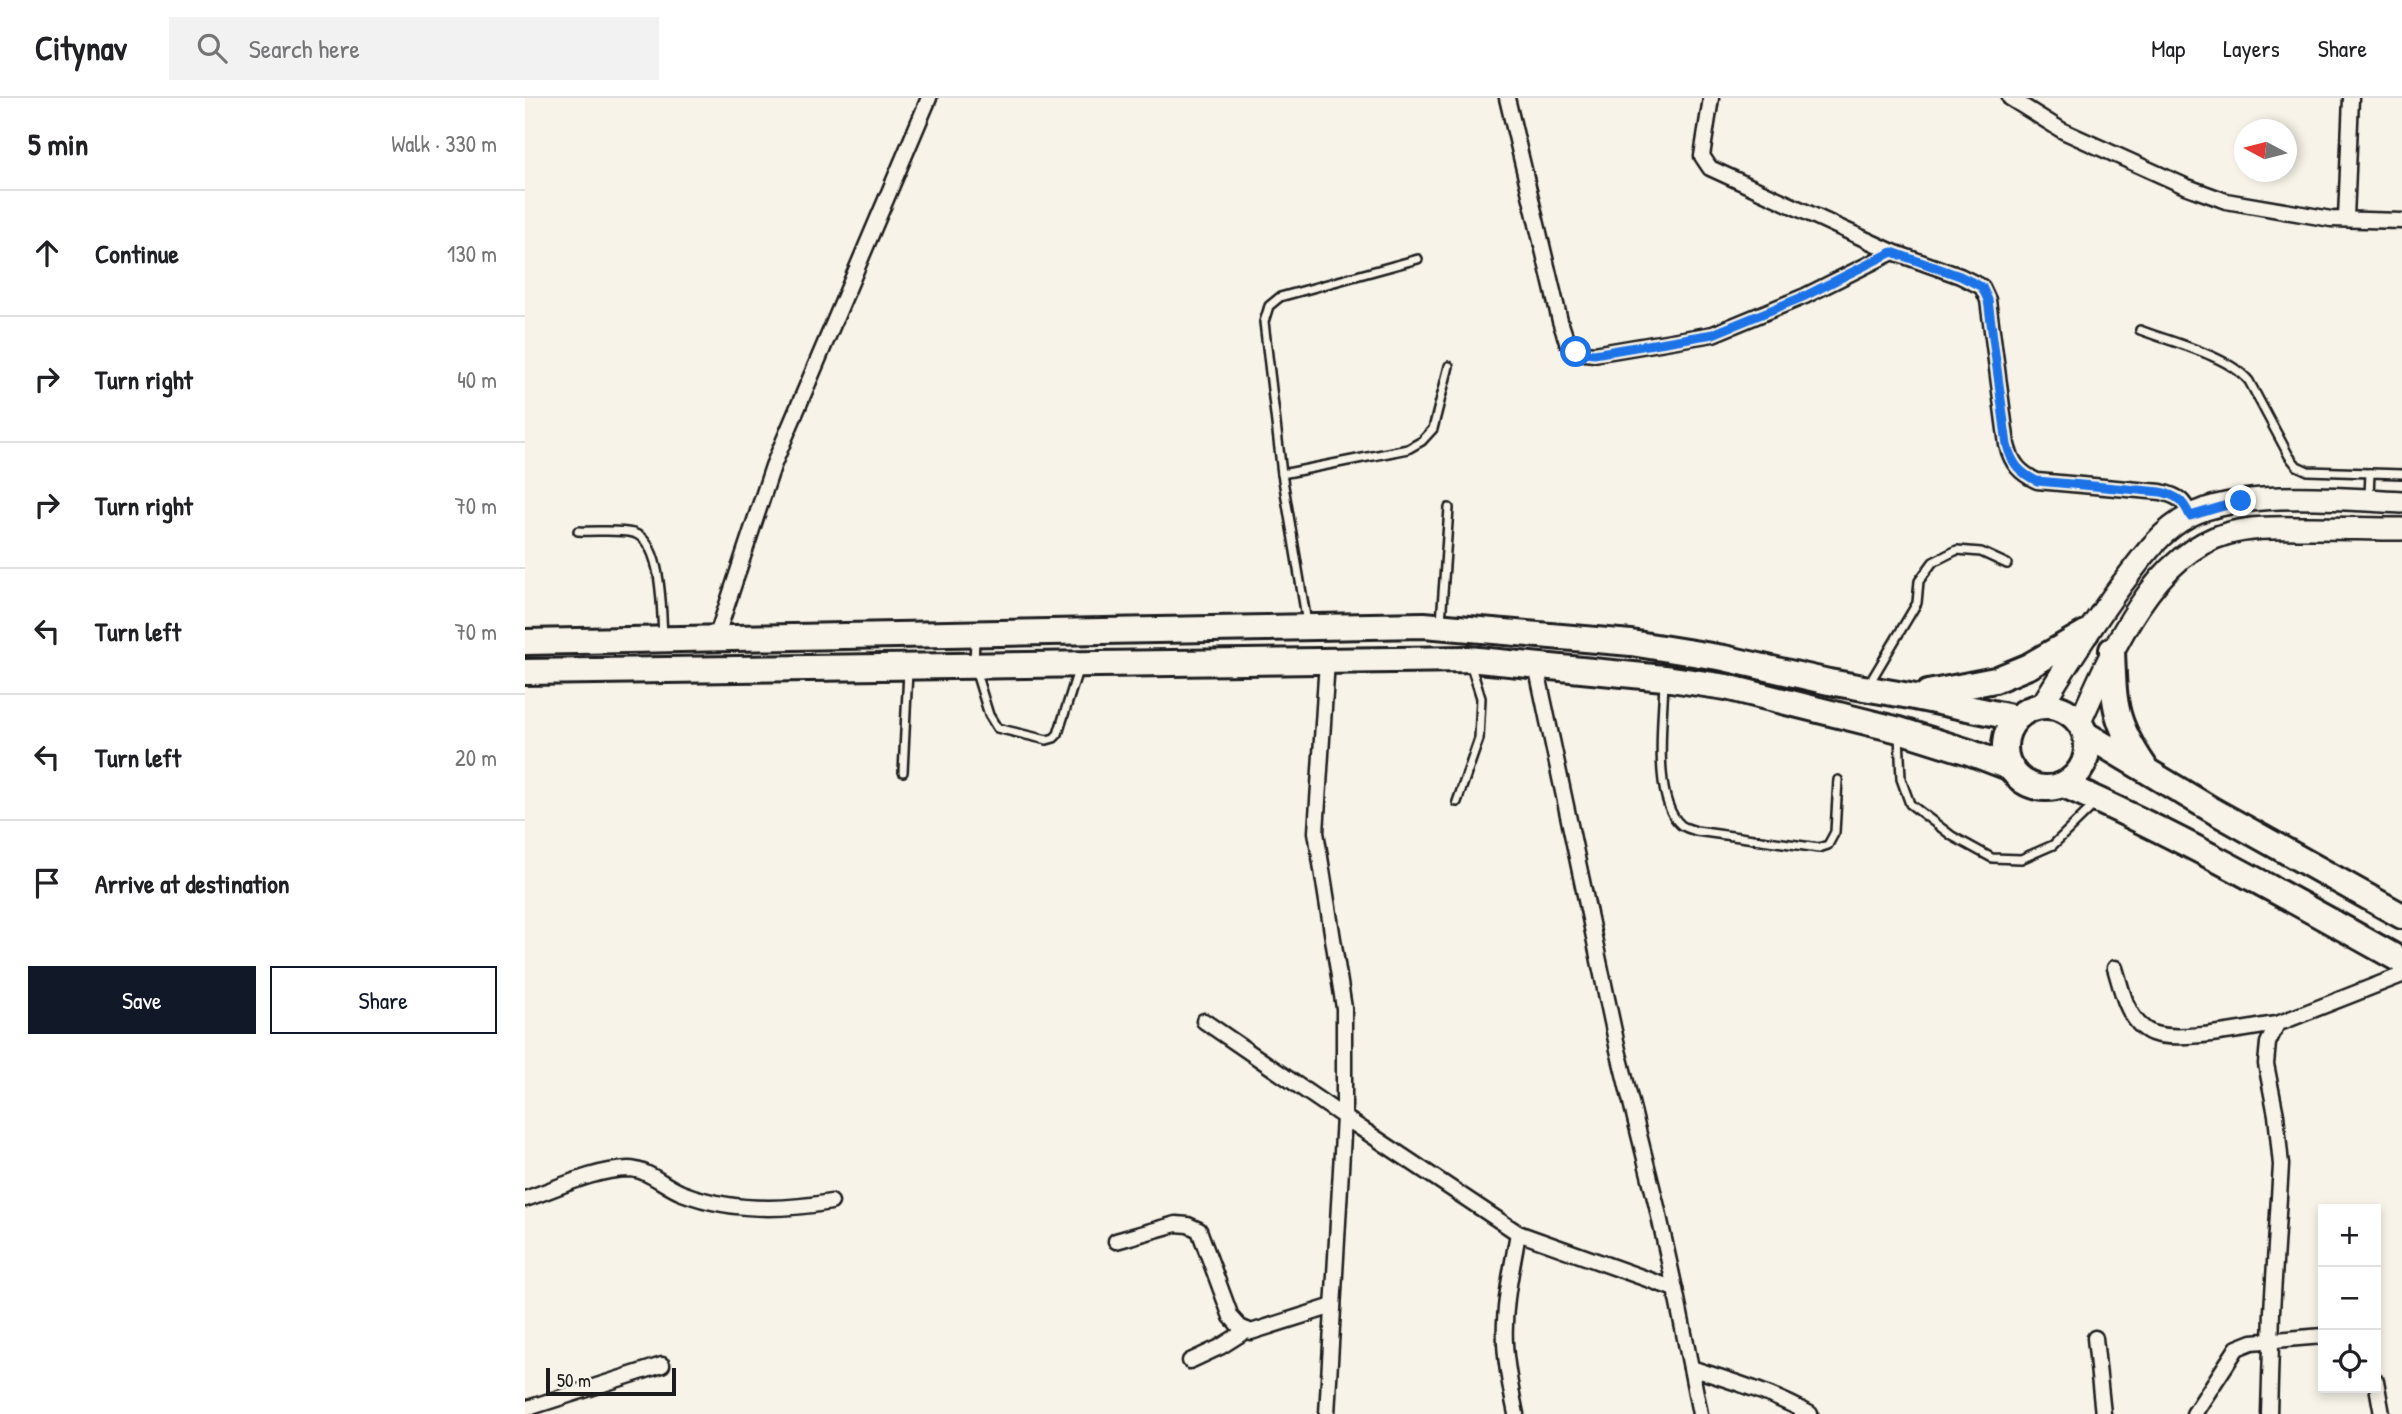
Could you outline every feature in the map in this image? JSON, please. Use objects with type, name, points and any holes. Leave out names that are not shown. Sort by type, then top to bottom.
[{"type":"highway","points":[[525,642],[1440,626],[1631,643],[1724,658],[1829,682],[1910,695],[2016,718]]},
{"type":"highway","points":[[1910,695],[1957,689],[1996,680],[2029,666],[2086,633]]},
{"type":"highway","points":[[2112,650],[2115,708],[2122,731],[2149,772]]},
{"type":"highway","points":[[525,672],[1468,659],[1664,678],[1726,687],[1899,730],[2011,768]]},
{"type":"highway","points":[[2083,729],[2088,750],[2084,764],[2076,776],[2064,785],[2050,788],[2032,786],[2017,776],[2011,768],[2005,744],[2008,730],[2016,718],[2028,709],[2042,705],[2057,706],[2070,712],[2083,729],[2149,772],[2402,916]]},
{"type":"highway","points":[[2064,785],[2099,800],[2268,887],[2402,961]]},
{"type":"main road","points":[[2042,705],[2086,633],[2146,552],[2169,530],[2190,516],[2241,501],[2275,499],[2402,502]]},
{"type":"main road","points":[[2083,729],[2112,650],[2150,593],[2182,557],[2224,534],[2271,528],[2402,529]]},
{"type":"street","points":[[716,638],[773,466],[929,98]]},
{"type":"street","points":[[1507,98],[1560,321],[1567,342],[1576,352],[1594,354],[1713,334],[1805,296],[1892,252]]},
{"type":"street","points":[[1711,98],[1702,156],[1710,168],[1892,252],[1960,276],[1982,287],[1988,300],[2007,445],[2011,460],[2022,474],[2037,481],[2161,492],[2176,496],[2184,502],[2190,516]]},
{"type":"street","points":[[2010,98],[2063,131],[2185,186],[2226,201],[2331,219],[2402,221]]},
{"type":"street","points":[[2346,218],[2351,98]]},
{"type":"street","points":[[1327,661],[1316,832],[1344,1008],[1344,1117],[1327,1414]]},
{"type":"street","points":[[1536,665],[1618,1050],[1675,1289],[1700,1414]]},
{"type":"street","points":[[2115,968],[2127,1004],[2137,1022],[2149,1032],[2159,1035],[2185,1036],[2277,1024],[2402,975]]},
{"type":"street","points":[[1204,1021],[1518,1233],[1675,1289]]},
{"type":"street","points":[[2269,1414],[2281,1164],[2276,1115],[2266,1064],[2268,1043],[2277,1024]]},
{"type":"street","points":[[525,1199],[601,1172],[631,1169],[647,1173],[670,1188],[707,1202],[761,1208],[801,1208],[831,1202]]},
{"type":"street","points":[[1116,1241],[1176,1224],[1199,1230],[1231,1317],[1240,1327],[1251,1332],[1333,1306]]},
{"type":"street","points":[[1516,1414],[1505,1342],[1506,1306],[1518,1233]]},
{"type":"street","points":[[1190,1361],[1247,1330]]},
{"type":"street","points":[[2194,1414],[2237,1348],[2252,1342],[2318,1337]]},
{"type":"street","points":[[2095,1338],[2103,1414]]},
{"type":"street","points":[[525,1409],[662,1365]]},
{"type":"street","points":[[1691,1368],[1744,1384],[1787,1401],[1809,1414]]},
{"type":"street","points":[[2378,1393],[2382,1414]]},
{"type":"lane","points":[[1308,627],[1282,474],[1264,322],[1269,306],[1280,297],[1418,260]]},
{"type":"lane","points":[[2140,330],[2229,364],[2242,372],[2297,466],[2308,471],[2402,474]]},
{"type":"lane","points":[[1282,474],[1408,449],[1422,441],[1433,429],[1448,366]]},
{"type":"lane","points":[[2369,500],[2370,474]]},
{"type":"lane","points":[[1440,626],[1449,508]]},
{"type":"lane","points":[[578,531],[634,533],[643,538],[656,562],[664,639]]},
{"type":"lane","points":[[1867,688],[1917,603],[1919,582],[1933,562],[1957,550],[1981,552],[2007,565]]},
{"type":"lane","points":[[975,633],[974,666],[992,723],[997,728],[1047,740],[1054,738],[1058,734],[1080,666]]},
{"type":"lane","points":[[1457,802],[1479,739],[1481,698],[1468,659]]},
{"type":"lane","points":[[904,772],[908,667]]},
{"type":"lane","points":[[1664,678],[1662,779],[1666,799],[1682,826],[1696,831],[1819,848],[1828,845],[1835,832],[1838,780]]},
{"type":"lane","points":[[1899,730],[1901,779],[1910,804],[1952,836],[1992,858],[2021,859],[2053,845],[2099,800]]},
{"type":"route","points":[[1576,352],[1594,354],[1713,334],[1805,296],[1892,252],[1960,276],[1982,287],[1988,300],[2007,445],[2011,460],[2022,474],[2037,481],[2161,492],[2176,496],[2184,502],[2190,516],[2241,501]]}]
